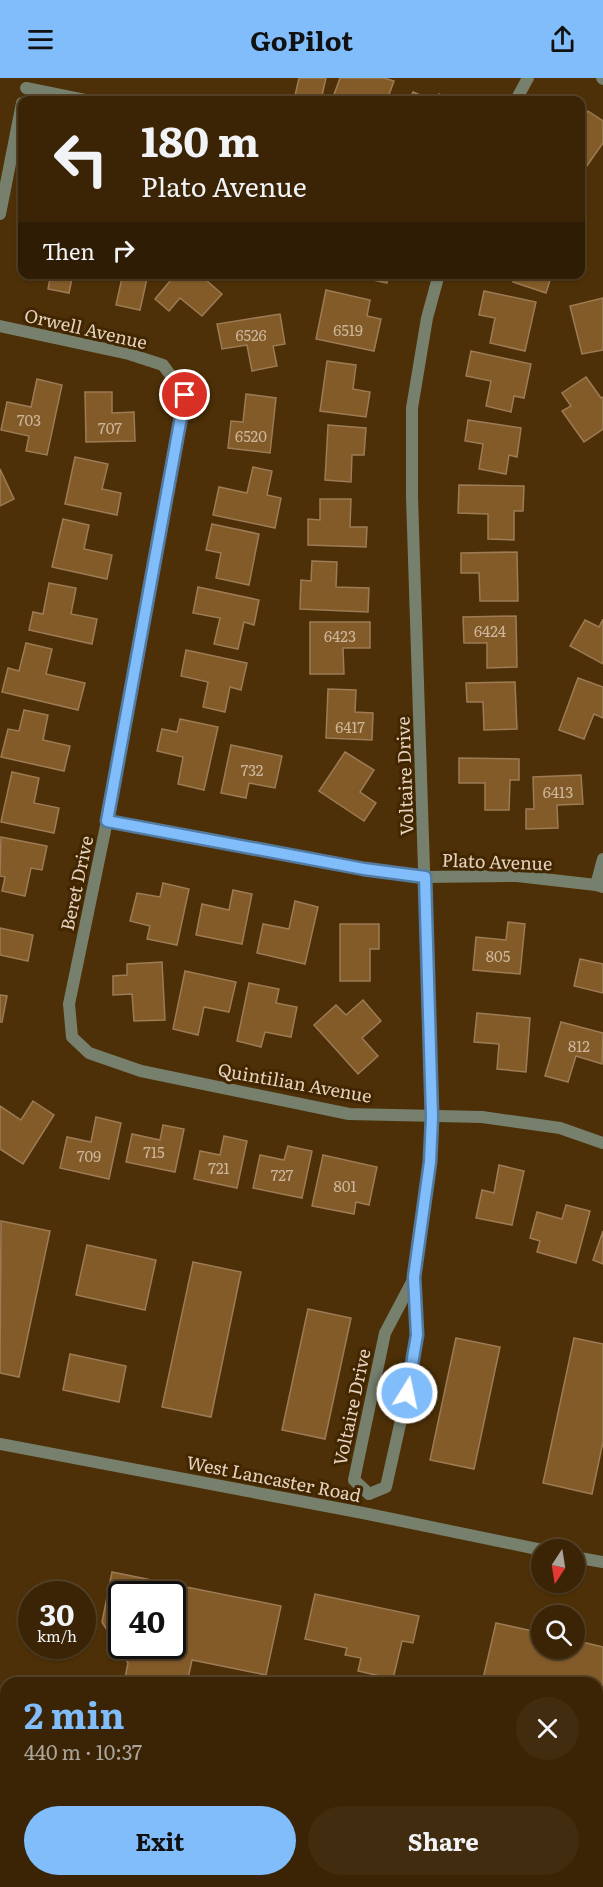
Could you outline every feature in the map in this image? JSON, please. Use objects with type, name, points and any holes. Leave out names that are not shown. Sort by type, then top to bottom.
[{"type":"street","points":[[518,96],[528,78]]},
{"type":"street","points":[[25,92],[55,96]]},
{"type":"street","points":[[0,214],[18,126]]},
{"type":"street","name":"Voltaire Drive","points":[[414,1277],[385,1333],[354,1480],[369,1494],[386,1487],[407,1393],[417,1335],[414,1277],[429,1173],[432,1117],[412,497],[412,408],[427,318],[438,279]]},
{"type":"street","name":"Orwell Avenue","points":[[0,327],[129,354],[164,365]]},
{"type":"street","name":"Beret Drive","points":[[89,1053],[72,1037],[69,1004],[107,821],[185,395],[164,365]]},
{"type":"street","name":"Plato Avenue","points":[[107,821],[364,869],[425,877],[517,876],[599,886]]},
{"type":"street","points":[[599,886],[603,859]]},
{"type":"street","name":"Quintilian Avenue","points":[[89,1053],[141,1071],[349,1113],[482,1117],[560,1128],[603,1143]]},
{"type":"street","name":"West Lancaster Road","points":[[0,1444],[363,1513],[531,1548]]},
{"type":"street","points":[[363,1513],[369,1494]]},
{"type":"street","points":[[585,1559],[603,1562]]},
{"type":"building","points":[[299,78],[326,78],[322,96],[295,96]]},
{"type":"building","points":[[340,78],[384,78],[394,81],[388,96],[333,96]]},
{"type":"building","points":[[413,92],[422,96],[411,96]]},
{"type":"building","points":[[588,111],[603,121],[603,143],[585,169],[585,116]]},
{"type":"building","points":[[50,279],[72,279],[69,293],[48,289]]},
{"type":"building","points":[[122,279],[147,279],[140,310],[116,305]]},
{"type":"building","points":[[172,279],[205,279],[222,294],[202,316],[180,298],[169,311],[155,299]]},
{"type":"building","points":[[369,279],[387,279],[387,283]]},
{"type":"building","points":[[514,279],[550,279],[546,293],[513,282]]},
{"type":"building","points":[[326,290],[370,300],[367,316],[381,319],[374,351],[316,339]]},
{"type":"building","points":[[484,291],[536,302],[525,351],[490,343],[495,318],[479,315]]},
{"type":"building","points":[[603,298],[603,350],[582,354],[570,306]]},
{"type":"building","points":[[280,314],[285,344],[273,346],[277,366],[252,371],[247,345],[222,349],[217,324]]},
{"type":"building","points":[[471,351],[531,364],[524,398],[514,396],[511,412],[486,406],[491,381],[466,376]]},
{"type":"building","points":[[327,361],[356,365],[353,389],[370,392],[366,417],[320,411]]},
{"type":"building","points":[[586,377],[601,398],[603,397],[603,429],[584,442],[562,411],[571,406],[562,393]]},
{"type":"building","points":[[37,379],[62,385],[47,455],[26,451],[29,436],[1,430],[7,402],[31,407]]},
{"type":"building","points":[[85,392],[112,392],[112,413],[134,412],[135,441],[86,442]]},
{"type":"building","points":[[246,394],[276,398],[270,453],[228,448],[231,421],[243,422]]},
{"type":"building","points":[[468,420],[521,428],[517,457],[509,455],[506,474],[479,469],[483,444],[465,441]]},
{"type":"building","points":[[328,425],[366,428],[364,455],[352,455],[351,482],[325,480]]},
{"type":"building","points":[[75,457],[108,464],[102,489],[121,493],[117,515],[65,504]]},
{"type":"building","points":[[253,467],[272,471],[267,495],[281,498],[275,528],[213,515],[219,487],[247,493]]},
{"type":"building","points":[[0,469],[14,499],[0,506]]},
{"type":"building","points":[[459,485],[524,486],[523,511],[514,511],[514,540],[488,539],[488,514],[458,513]]},
{"type":"building","points":[[320,499],[351,499],[350,527],[367,527],[366,547],[308,545],[308,519],[320,520]]},
{"type":"building","points":[[63,519],[89,525],[84,549],[112,555],[107,579],[52,567]]},
{"type":"building","points":[[212,524],[259,534],[249,585],[216,578],[221,553],[206,550]]},
{"type":"building","points":[[517,552],[518,601],[480,601],[479,573],[461,573],[461,553]]},
{"type":"building","points":[[312,561],[337,562],[336,587],[369,588],[368,612],[300,609],[301,580],[311,581]]},
{"type":"building","points":[[49,583],[76,588],[71,614],[97,619],[92,644],[29,630],[33,612],[43,614]]},
{"type":"building","points":[[198,587],[259,600],[254,625],[244,622],[238,649],[214,644],[220,618],[193,613]]},
{"type":"building","points":[[516,616],[517,667],[487,668],[487,643],[464,643],[463,617]]},
{"type":"building","points":[[603,619],[603,664],[570,646],[585,620],[599,627]]},
{"type":"building","points":[[310,622],[370,622],[370,648],[343,648],[344,674],[310,674]]},
{"type":"building","points":[[26,643],[52,649],[46,674],[85,683],[78,710],[2,692],[8,668],[19,671]]},
{"type":"building","points":[[186,650],[247,663],[241,690],[230,687],[225,712],[203,707],[208,682],[181,676]]},
{"type":"building","points":[[578,678],[603,687],[603,718],[594,714],[584,739],[559,730]]},
{"type":"building","points":[[515,682],[517,729],[484,730],[483,702],[467,702],[466,683]]},
{"type":"building","points":[[328,689],[356,690],[355,712],[373,713],[372,740],[326,738]]},
{"type":"building","points":[[24,710],[48,715],[43,740],[70,746],[64,771],[1,757],[8,729],[19,731]]},
{"type":"building","points":[[180,719],[218,727],[204,790],[178,784],[183,757],[157,751],[162,729],[177,732]]},
{"type":"building","points":[[231,745],[282,756],[275,788],[249,783],[246,798],[221,793]]},
{"type":"building","points":[[345,752],[374,770],[360,792],[376,803],[364,821],[319,791]]},
{"type":"building","points":[[459,758],[519,759],[519,780],[510,780],[509,810],[485,810],[485,783],[459,783]]},
{"type":"building","points":[[12,772],[39,778],[34,803],[59,808],[54,833],[1,822]]},
{"type":"building","points":[[581,775],[583,804],[557,805],[558,828],[526,829],[526,809],[534,809],[533,777]]},
{"type":"building","points":[[1,837],[47,846],[42,870],[31,868],[25,896],[2,891],[5,877],[0,876]]},
{"type":"building","points":[[163,883],[189,889],[177,945],[147,939],[150,926],[130,921],[137,893],[160,897]]},
{"type":"building","points":[[233,890],[252,894],[242,944],[196,935],[202,904],[229,910]]},
{"type":"building","points":[[295,901],[318,907],[305,964],[257,953],[263,924],[289,929]]},
{"type":"building","points":[[508,922],[525,924],[520,974],[473,970],[476,937],[506,940]]},
{"type":"building","points":[[340,924],[379,924],[379,949],[370,949],[370,981],[340,981]]},
{"type":"building","points":[[0,928],[33,935],[28,961],[0,955]]},
{"type":"building","points":[[580,959],[603,964],[603,993],[574,986]]},
{"type":"building","points":[[162,962],[165,1020],[134,1021],[132,994],[113,995],[113,976],[127,975],[127,964]]},
{"type":"building","points":[[185,971],[236,982],[229,1012],[204,1007],[198,1035],[173,1029]]},
{"type":"building","points":[[249,983],[279,989],[276,1003],[297,1007],[291,1037],[265,1032],[261,1047],[237,1041]]},
{"type":"building","points":[[0,995],[7,996],[2,1022],[0,1022]]},
{"type":"building","points":[[363,1000],[381,1021],[362,1038],[378,1056],[358,1074],[314,1025],[336,1005],[346,1015]]},
{"type":"building","points":[[477,1013],[530,1018],[526,1072],[497,1069],[499,1044],[474,1042]]},
{"type":"building","points":[[561,1022],[603,1033],[602,1064],[576,1056],[568,1082],[545,1076]]},
{"type":"building","points":[[33,1101],[54,1115],[23,1164],[0,1149],[0,1106],[21,1120]]},
{"type":"building","points":[[96,1117],[121,1123],[109,1179],[60,1168],[67,1137],[91,1142]]},
{"type":"building","points":[[163,1125],[184,1129],[175,1172],[126,1162],[132,1134],[160,1140]]},
{"type":"building","points":[[224,1136],[247,1141],[237,1188],[194,1179],[200,1151],[220,1155]]},
{"type":"building","points":[[288,1146],[312,1151],[302,1198],[253,1188],[260,1155],[284,1160]]},
{"type":"building","points":[[323,1155],[377,1167],[369,1205],[356,1202],[354,1214],[312,1206]]},
{"type":"building","points":[[499,1165],[524,1171],[512,1225],[476,1218],[482,1190],[494,1193]]},
{"type":"building","points":[[566,1205],[590,1211],[576,1263],[537,1252],[540,1241],[530,1238],[537,1212],[562,1219]]},
{"type":"building","points":[[1,1221],[50,1231],[19,1377],[0,1373]]},
{"type":"building","points":[[603,1231],[603,1264],[593,1260]]},
{"type":"building","points":[[87,1245],[156,1260],[145,1310],[76,1295]]},
{"type":"building","points":[[193,1262],[241,1272],[211,1417],[162,1407]]},
{"type":"building","points":[[308,1309],[351,1318],[325,1439],[282,1430]]},
{"type":"building","points":[[456,1338],[500,1347],[474,1469],[430,1460]]},
{"type":"building","points":[[574,1338],[603,1344],[603,1442],[592,1494],[543,1483]]},
{"type":"building","points":[[70,1354],[126,1366],[119,1402],[63,1390]]},
{"type":"building","points":[[112,1572],[157,1581],[110,1581]]},
{"type":"building","points":[[186,1587],[281,1606],[266,1675],[192,1660],[188,1677],[125,1677],[128,1663],[125,1659],[186,1659]]},
{"type":"building","points":[[108,1592],[108,1631],[102,1622]]},
{"type":"building","points":[[315,1594],[419,1616],[413,1643],[402,1641],[393,1677],[358,1671],[361,1658],[345,1655],[347,1648],[305,1639]]},
{"type":"building","points":[[496,1623],[531,1631],[531,1659],[585,1659],[585,1643],[603,1647],[603,1677],[483,1677]]},
{"type":"route","points":[[185,395],[107,821],[364,869],[425,877],[432,1117],[430,1162],[414,1277],[417,1335],[407,1393]]}]
